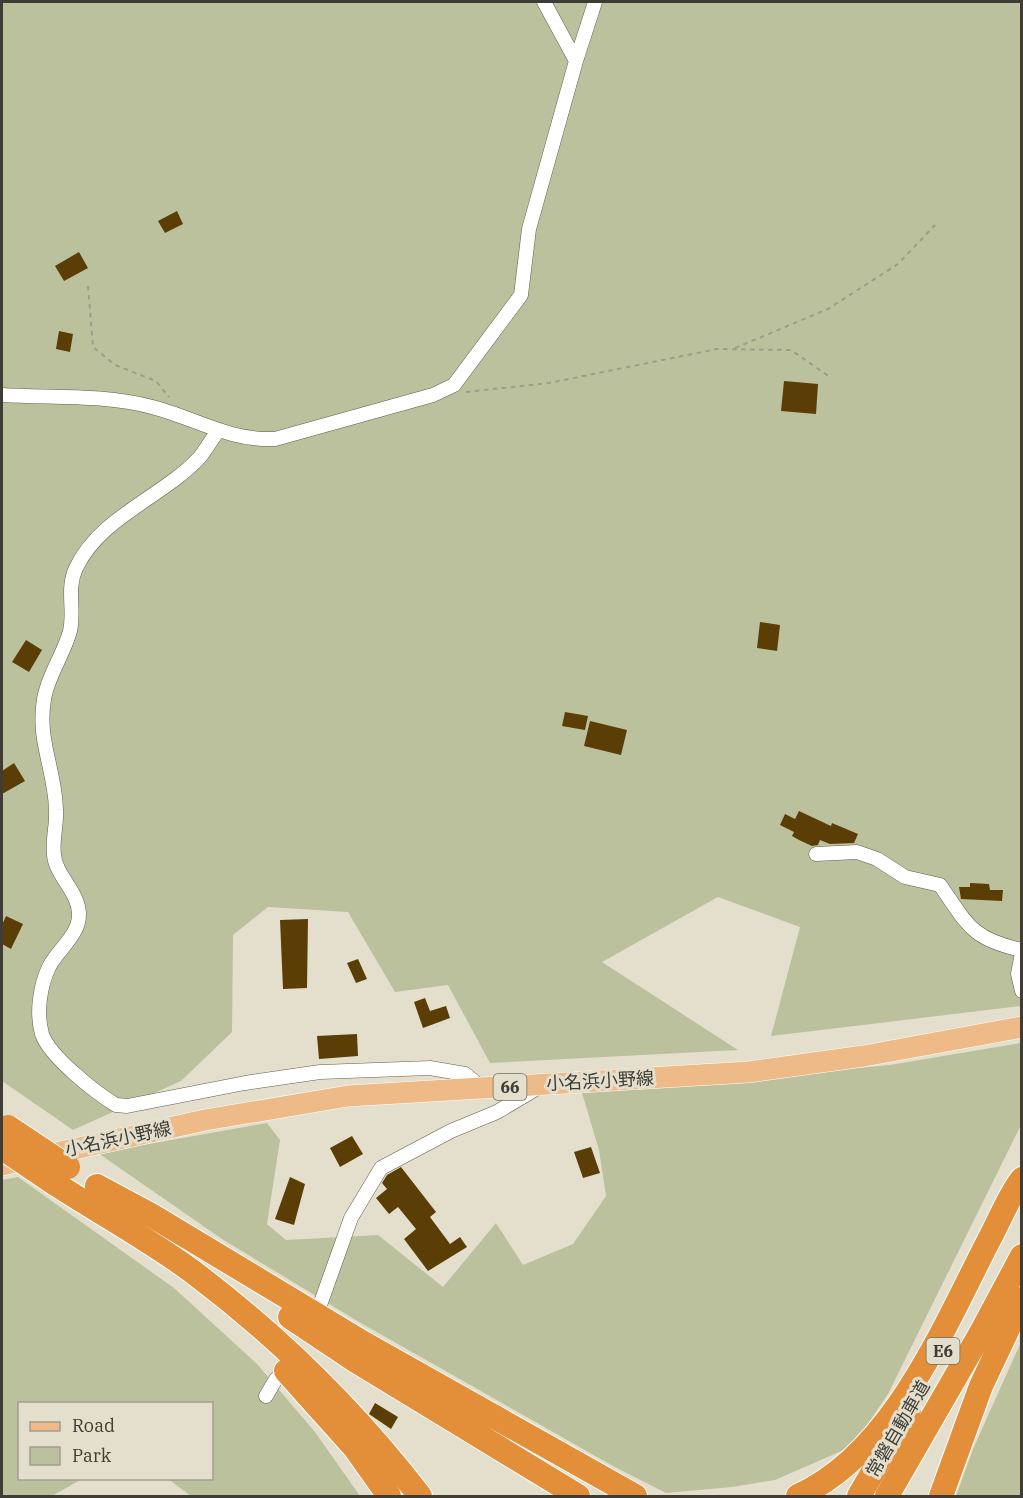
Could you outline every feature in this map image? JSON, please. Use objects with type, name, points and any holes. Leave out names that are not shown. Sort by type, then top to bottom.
[{"type":"highway","points":[[4,1133],[61,1175],[96,1197],[148,1224],[356,1361],[578,1497]]},
{"type":"highway","points":[[798,1497],[814,1489],[842,1468],[872,1439],[906,1394],[1022,1179]]},
{"type":"highway","points":[[96,1197],[269,1353],[355,1448],[389,1497]]},
{"type":"highway","points":[[96,1197],[140,1235],[193,1272],[280,1345],[332,1394],[396,1465],[420,1497]]},
{"type":"highway","points":[[96,1197],[151,1215],[365,1344],[635,1497]]},
{"type":"highway","name":"常磐自動車道","points":[[859,1497],[958,1324],[1022,1203]]},
{"type":"highway","name":"常磐自動車道","points":[[887,1497],[1022,1256]]},
{"type":"highway","points":[[941,1497],[981,1386],[1022,1299]]},
{"type":"main road","name":"小名浜小野線","points":[[2,1165],[205,1120],[348,1096],[749,1072],[864,1056],[1022,1027]]},
{"type":"street","points":[[544,2],[576,61]]},
{"type":"street","points":[[2,395],[130,402],[218,431],[254,440],[275,439],[434,395],[454,385],[521,295],[529,229],[595,2]]},
{"type":"street","points":[[218,431],[199,457],[101,535],[86,551],[75,570],[70,590],[70,631],[45,695],[41,734],[54,781],[56,811],[54,858],[75,897],[79,913],[75,930],[49,967],[42,988],[39,1014],[42,1034],[49,1049],[116,1105],[127,1106],[245,1083],[320,1072],[430,1068],[465,1074],[482,1088]]},
{"type":"street","points":[[816,854],[857,852],[877,859],[905,877],[940,885],[974,932],[998,945],[1022,952],[1018,974],[1022,991]]},
{"type":"street","points":[[320,1305],[351,1218],[381,1168],[451,1131],[497,1112],[544,1085]]},
{"type":"street","points":[[266,1396],[276,1379]]},
{"type":"path","points":[[733,349],[828,309],[898,264],[935,225]]},
{"type":"path","points":[[88,286],[93,347],[115,365],[156,381],[188,420]]},
{"type":"path","points":[[434,395],[549,383],[717,349],[791,350],[830,377]]},
{"type":"green space","points":[[2,2],[1021,2],[1021,1006],[771,1036],[800,927],[718,897],[602,962],[738,1050],[490,1063],[448,985],[395,992],[348,912],[268,907],[233,935],[232,1032],[181,1081],[73,1130],[2,1081]]},
{"type":"green space","points":[[1021,1043],[1021,1125],[888,1394],[853,1446],[775,1480],[732,1487],[666,1493],[613,1466],[359,1322],[222,1239],[98,1153],[267,1123],[280,1140],[267,1224],[286,1240],[378,1235],[443,1287],[496,1223],[523,1265],[573,1244],[606,1196],[599,1150],[582,1093],[890,1065]]},
{"type":"green space","points":[[18,1177],[174,1288],[257,1364],[315,1432],[360,1496],[191,1496],[169,1480],[213,1480],[213,1402],[18,1402],[18,1480],[80,1480],[52,1496],[2,1496],[2,1180]]},
{"type":"green space","points":[[1021,1342],[1021,1496],[956,1496],[973,1449]]},
{"type":"building","points":[[177,211],[183,224],[165,233],[158,221]]},
{"type":"building","points":[[79,252],[88,268],[64,281],[55,266]]},
{"type":"building","points":[[59,331],[73,334],[70,352],[56,349]]},
{"type":"building","points":[[784,381],[818,384],[816,414],[781,411]]},
{"type":"building","points":[[760,622],[780,625],[777,651],[757,648]]},
{"type":"building","points":[[26,640],[42,650],[29,672],[12,662]]},
{"type":"building","points":[[565,712],[588,716],[585,730],[562,726]]},
{"type":"building","points":[[590,721],[627,730],[621,755],[584,746]]},
{"type":"building","points":[[14,763],[25,781],[2,794],[2,771]]},
{"type":"building","points":[[799,811],[831,826],[832,823],[858,834],[854,843],[830,844],[820,840],[818,845],[812,846],[792,836],[794,832],[780,825],[785,814],[795,819]]},
{"type":"building","points":[[970,883],[989,884],[990,890],[1003,890],[1002,901],[961,899],[959,887],[970,887]]},
{"type":"building","points":[[6,916],[23,924],[11,949],[2,944],[2,925]]},
{"type":"building","points":[[308,919],[307,988],[283,989],[280,920]]},
{"type":"building","points":[[358,959],[367,979],[356,983],[347,963]]},
{"type":"building","points":[[425,998],[430,1011],[446,1006],[450,1018],[423,1028],[414,1002]]},
{"type":"building","points":[[357,1034],[358,1056],[319,1059],[317,1036]]},
{"type":"building","points":[[352,1136],[363,1154],[340,1167],[330,1148]]},
{"type":"building","points":[[591,1147],[600,1173],[583,1178],[574,1152]]},
{"type":"building","points":[[401,1167],[436,1212],[430,1217],[450,1244],[460,1237],[467,1247],[428,1271],[404,1239],[416,1229],[398,1207],[389,1214],[376,1198],[387,1189],[382,1183],[387,1175]]},
{"type":"building","points":[[290,1177],[305,1184],[294,1225],[275,1219]]},
{"type":"building","points":[[375,1403],[398,1417],[391,1429],[369,1414]]}]
